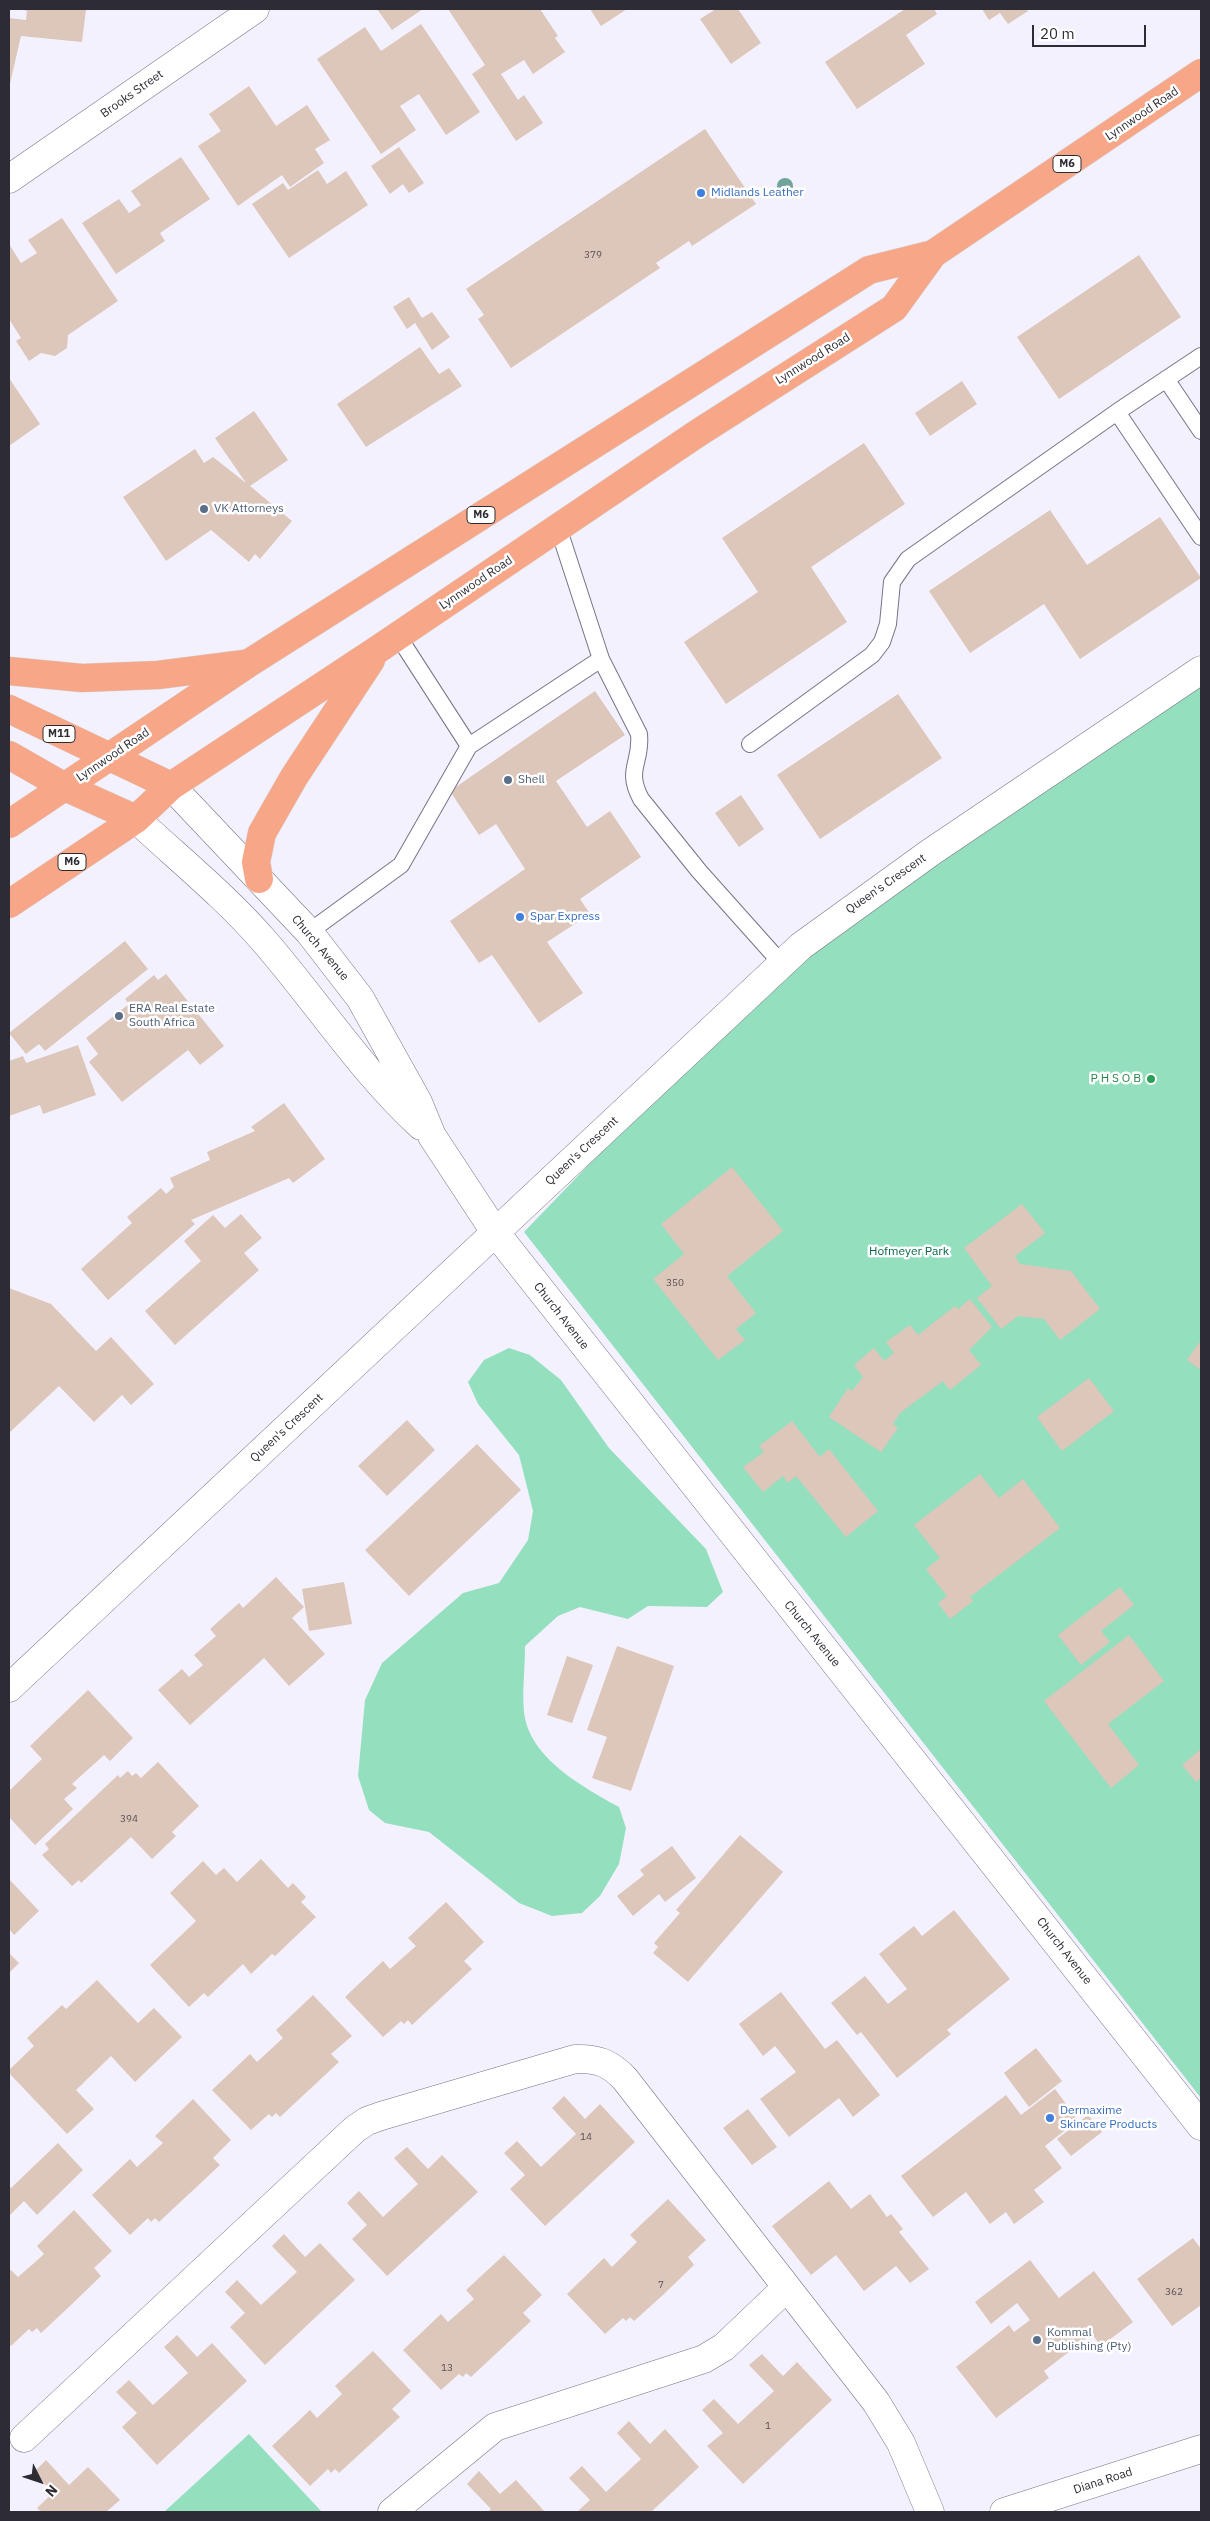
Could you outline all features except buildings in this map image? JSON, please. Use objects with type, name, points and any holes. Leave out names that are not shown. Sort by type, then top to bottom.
[{"type":"main road","name":"Lynnwood Road","points":[[9,824],[249,663],[869,270],[933,254],[1201,73]]},
{"type":"main road","name":"Lynnwood Road","points":[[9,904],[136,819],[171,786],[388,643],[698,433],[894,308],[933,254]]},
{"type":"main road","points":[[259,879],[256,862],[262,833],[294,776],[388,643]]},
{"type":"main road","points":[[9,670],[82,678],[158,675],[249,663]]},
{"type":"main road","name":"M11","points":[[9,709],[171,786]]},
{"type":"main road","points":[[9,755],[66,787],[136,819]]},
{"type":"street","name":"Brooks Street","points":[[9,179],[256,9]]},
{"type":"street","name":"Queen's Crescent","points":[[9,1688],[782,964],[823,929],[931,852],[1201,670]]},
{"type":"street","name":"Church Avenue","points":[[171,786],[309,932],[360,998],[418,1102],[432,1136],[495,1232],[1201,2126]]},
{"type":"street","name":"Church Avenue","points":[[136,819],[263,940],[404,1110],[432,1136]]},
{"type":"street","points":[[24,2438],[355,2129],[367,2121],[381,2116],[575,2060],[588,2058],[605,2062],[625,2079],[876,2402],[901,2443],[930,2512]]},
{"type":"street","points":[[392,2512],[495,2427],[704,2359],[724,2347],[786,2288]]},
{"type":"street","name":"Diana Road","points":[[1004,2512],[1201,2450]]},
{"type":"lane","points":[[750,744],[872,655],[882,642],[888,624],[892,582],[908,559],[1117,412],[1201,356]]},
{"type":"lane","points":[[1166,379],[1201,432]]},
{"type":"lane","points":[[1117,412],[1201,537]]},
{"type":"lane","points":[[558,527],[601,659],[639,734],[640,746],[632,772],[634,786],[641,799],[699,871],[782,964]]},
{"type":"lane","points":[[388,643],[469,746]]},
{"type":"lane","points":[[309,932],[400,865],[469,746],[601,659]]},
{"type":"green space","name":"Hofmeyer Park","points":[[1201,673],[1201,2098],[524,1232],[782,964]]},
{"type":"green space","points":[[509,1348],[530,1355],[561,1380],[609,1448],[706,1549],[723,1592],[707,1607],[648,1606],[628,1619],[580,1607],[558,1616],[525,1646],[524,1712],[528,1728],[536,1743],[547,1757],[574,1780],[619,1807],[626,1828],[619,1864],[600,1896],[582,1913],[552,1916],[519,1903],[429,1832],[385,1823],[369,1810],[358,1776],[365,1700],[382,1663],[463,1593],[499,1583],[528,1540],[533,1511],[519,1455],[478,1404],[468,1382],[484,1360]]},
{"type":"green space","points":[[249,2434],[322,2512],[164,2512]]},
{"type":"place","name":"Midlands Leather","points":[[701,193]]},
{"type":"place","name":"VK Attorneys","points":[[204,509]]},
{"type":"place","name":"Shell","points":[[508,780]]},
{"type":"place","name":"Spar Express","points":[[520,917]]},
{"type":"place","name":"ERA Real Estate South Africa","points":[[119,1016]]},
{"type":"place","name":"P H S O B","points":[[1151,1079]]},
{"type":"place","name":"Dermaxime Skincare Products","points":[[1050,2118]]},
{"type":"place","name":"Kommal Publishing (Pty)","points":[[1037,2340]]}]
